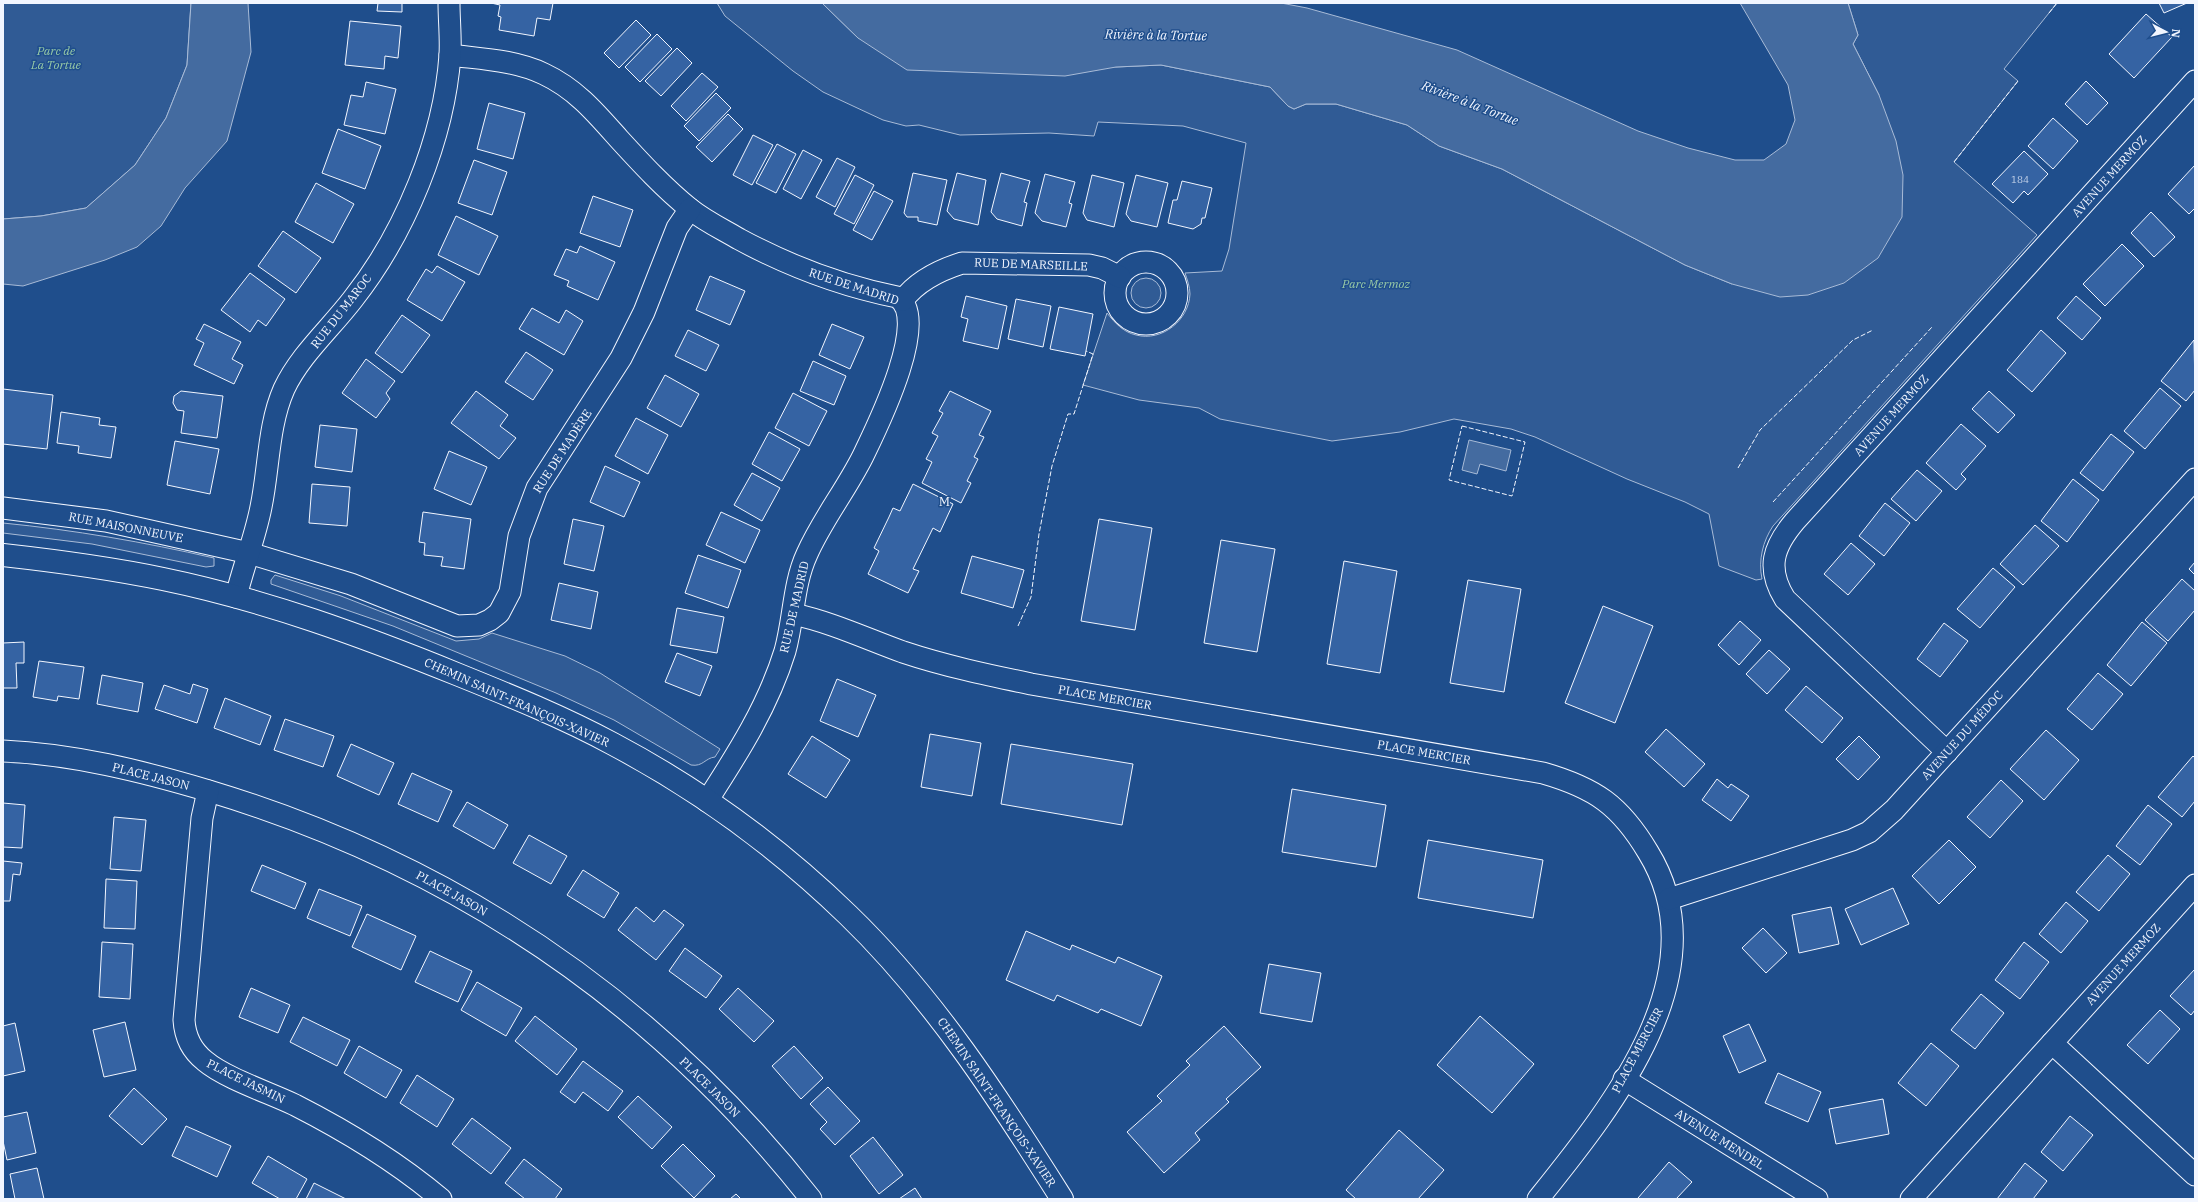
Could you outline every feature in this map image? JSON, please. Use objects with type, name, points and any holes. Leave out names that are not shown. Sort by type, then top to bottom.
[{"type":"street","name":"RUE DU MAROC","points":[[236,597],[261,507],[273,429],[280,399],[291,376],[356,294],[397,230],[420,180],[428,157],[441,108],[450,55],[449,3]]},
{"type":"street","name":"RUE DE MADRID","points":[[450,55],[509,63],[538,72],[559,82],[587,103],[637,159],[690,209],[717,226],[787,262],[837,282],[898,297],[903,300],[909,316],[909,335],[898,372],[862,456],[808,552],[800,575],[784,651],[762,708],[746,739],[707,801]]},
{"type":"street","name":"AVENUE MERMOZ","points":[[1947,752],[1785,598],[1778,587],[1774,575],[1774,561],[1777,548],[1785,533],[1800,515],[2195,81]]},
{"type":"street","name":"RUE DE MADÈRE","points":[[249,553],[351,584],[457,626],[479,625],[500,613],[510,592],[519,536],[537,488],[621,358],[644,312],[678,228],[690,209]]},
{"type":"street","name":"RUE DE MARSEILLE","points":[[903,300],[911,290],[924,280],[949,267],[962,263],[1089,265],[1111,271],[1120,277]]},
{"type":"street","name":"AVENUE DU MÉDOC","points":[[1669,899],[1837,846],[1869,832],[1894,810],[2195,479]]},
{"type":"street","name":"RUE MAISONNEUVE","points":[[3,508],[106,521],[249,553]]},
{"type":"street","name":"CHEMIN SAINT-FRANÇOIS-XAVIER","points":[[3,555],[123,571],[236,597],[309,618],[370,639],[508,695],[614,744],[670,776],[707,801],[805,876],[848,915],[892,961],[936,1014],[972,1062],[1062,1199]]},
{"type":"street","name":"PLACE MERCIER","points":[[793,614],[820,621],[904,652],[967,671],[1279,728],[1517,768],[1563,779],[1585,788],[1604,799],[1623,815],[1654,861],[1669,899],[1673,921],[1673,953],[1666,988],[1646,1038],[1624,1079],[1574,1153],[1538,1199]]},
{"type":"street","name":"PLACE JASON","points":[[3,751],[39,753],[105,764],[208,791],[298,820],[428,878],[527,938],[612,998],[669,1047],[748,1125],[811,1199]]},
{"type":"street","name":"PLACE JASMIN","points":[[208,791],[202,818],[184,1020],[184,1033],[189,1044],[196,1054],[214,1068],[271,1094],[330,1124],[386,1158],[441,1199]]},
{"type":"street","name":"AVENUE MERMOZ","points":[[1911,1199],[2195,885]]},
{"type":"street","points":[[2052,1043],[2195,1174]]},
{"type":"street","name":"AVENUE MENDEL","points":[[1624,1079],[1817,1199]]},
{"type":"green space","name":"Parc de La Tortue","points":[[3,3],[191,3],[187,65],[166,118],[135,165],[86,208],[41,216],[3,219]]},
{"type":"green space","name":"Parc Mermoz","points":[[717,3],[822,3],[858,38],[1116,67],[1161,65],[1270,87],[1288,106],[1294,109],[1306,104],[1336,104],[1407,125],[1439,146],[1502,169],[1685,265],[1732,284],[1879,95],[1853,44],[1858,35],[1848,3],[2057,3],[2004,69],[2018,81],[1954,162],[2037,235],[1773,526],[1766,538],[1762,551],[1762,579],[1756,580],[1719,566],[1709,514],[1685,502],[1627,479],[1535,437],[1511,429],[1454,419],[1400,432],[1332,441],[1220,419],[1199,408],[1139,400],[1083,385],[1107,313],[1120,327],[1131,334],[1146,336],[1164,332],[1179,320],[1185,312],[1188,304],[1190,291],[1185,273],[1222,271],[1229,249],[1246,143],[1183,126],[1098,122],[1094,136],[1049,133],[960,135],[919,125],[906,126],[883,120],[823,92],[793,71],[725,16]]},
{"type":"green space","points":[[1146,278],[1156,283],[1161,293],[1156,303],[1146,308],[1136,303],[1131,293],[1136,283]]},
{"type":"green space","points":[[3,523],[83,533],[161,547],[214,558],[214,566],[206,567],[92,544],[3,533]]},
{"type":"green space","points":[[275,575],[341,596],[456,641],[479,639],[492,633],[565,656],[600,673],[720,749],[715,757],[698,765],[691,765],[614,720],[556,693],[393,626],[271,584],[271,580]]},
{"type":"water","points":[[191,3],[248,3],[251,52],[227,141],[185,188],[161,226],[137,247],[105,260],[23,286],[3,284],[3,219],[41,216],[86,208],[135,165],[166,118],[187,65]]},
{"type":"water","name":"Rivière à la Tortue","points":[[822,3],[1281,3],[1307,8],[1457,50],[1638,131],[1688,148],[1735,160],[1764,160],[1786,144],[1795,120],[1788,85],[1740,3],[1848,3],[1858,35],[1853,44],[1879,95],[1896,141],[1903,175],[1902,217],[1878,258],[1844,283],[1808,295],[1780,297],[1732,284],[1685,265],[1502,169],[1439,146],[1407,125],[1336,104],[1306,104],[1294,109],[1288,106],[1270,87],[1161,65],[1116,67],[1065,76],[907,70],[858,38]]},
{"type":"water","points":[[1469,440],[1511,450],[1506,471],[1480,464],[1477,474],[1462,470]]},
{"type":"building","points":[[378,3],[402,3],[402,12],[377,11]]},
{"type":"building","points":[[491,3],[553,3],[550,20],[537,18],[534,36],[499,30],[501,17],[498,16],[500,5]]},
{"type":"building","points":[[2159,3],[2187,3],[2164,13]]},
{"type":"building","points":[[2146,14],[2172,37],[2134,78],[2109,54]]},
{"type":"building","points":[[636,20],[651,35],[619,68],[604,53]]},
{"type":"building","points":[[350,21],[401,26],[398,58],[385,56],[384,69],[345,65]]},
{"type":"building","points":[[657,34],[672,49],[640,82],[625,67]]},
{"type":"building","points":[[677,48],[692,63],[661,96],[645,81]]},
{"type":"building","points":[[702,73],[718,87],[686,121],[671,106]]},
{"type":"building","points":[[2086,81],[2108,103],[2087,125],[2065,104]]},
{"type":"building","points":[[366,82],[396,89],[385,134],[344,125],[351,95],[363,97]]},
{"type":"building","points":[[716,93],[731,108],[699,141],[684,126]]},
{"type":"building","points":[[489,103],[525,113],[513,159],[477,149]]},
{"type":"building","points":[[728,114],[743,129],[712,162],[696,147]]},
{"type":"building","points":[[2053,118],[2078,141],[2053,169],[2028,146]]},
{"type":"building","points":[[338,129],[381,146],[365,189],[322,173]]},
{"type":"building","points":[[753,135],[773,145],[752,185],[733,175]]},
{"type":"building","points":[[777,144],[796,154],[776,193],[756,183]]},
{"type":"building","points":[[803,150],[822,160],[801,199],[783,189]]},
{"type":"building","points":[[2024,151],[2048,174],[2028,195],[2024,191],[2013,203],[1992,184]]},
{"type":"building","points":[[837,158],[855,167],[835,207],[816,197]]},
{"type":"building","points":[[474,160],[507,172],[492,215],[458,203]]},
{"type":"building","points":[[2195,165],[2195,208],[2189,214],[2168,194]]},
{"type":"building","points":[[913,173],[947,180],[937,225],[918,221],[918,217],[907,217],[904,213]]},
{"type":"building","points":[[957,173],[986,180],[978,225],[954,219],[947,211]]},
{"type":"building","points":[[1001,173],[1030,181],[1024,202],[1027,203],[1022,226],[997,219],[991,212]]},
{"type":"building","points":[[1045,174],[1075,182],[1069,203],[1072,204],[1066,227],[1042,221],[1035,213]]},
{"type":"building","points":[[855,175],[874,185],[854,224],[834,214]]},
{"type":"building","points":[[1092,175],[1124,183],[1114,227],[1087,220],[1083,213]]},
{"type":"building","points":[[1136,175],[1168,183],[1157,227],[1131,221],[1126,214]]},
{"type":"building","points":[[1182,181],[1212,188],[1205,218],[1202,218],[1201,224],[1193,229],[1168,223],[1173,200],[1177,200]]},
{"type":"building","points":[[316,183],[354,204],[333,243],[295,222]]},
{"type":"building","points":[[874,191],[893,201],[872,240],[853,230]]},
{"type":"building","points":[[593,196],[633,210],[620,247],[580,233]]},
{"type":"building","points":[[2151,212],[2175,237],[2154,257],[2131,233]]},
{"type":"building","points":[[456,216],[498,236],[479,275],[438,255]]},
{"type":"building","points":[[283,231],[321,258],[296,293],[258,266]]},
{"type":"building","points":[[2122,244],[2144,266],[2105,306],[2083,284]]},
{"type":"building","points":[[580,246],[615,262],[598,300],[567,286],[569,281],[554,275],[566,249],[577,253]]},
{"type":"building","points":[[437,266],[465,282],[442,321],[407,300],[426,269],[432,273]]},
{"type":"building","points":[[250,273],[285,299],[266,326],[258,320],[250,332],[221,310]]},
{"type":"building","points":[[710,276],[745,291],[730,325],[696,310]]},
{"type":"building","points":[[966,296],[1007,306],[998,349],[963,341],[968,319],[961,317]]},
{"type":"building","points":[[2076,296],[2101,318],[2082,340],[2057,318]]},
{"type":"building","points":[[1016,299],[1051,306],[1043,347],[1008,339]]},
{"type":"building","points":[[1059,307],[1093,314],[1085,356],[1050,349]]},
{"type":"building","points":[[532,308],[559,323],[566,310],[583,321],[564,355],[519,329]]},
{"type":"building","points":[[402,315],[430,335],[402,373],[375,353]]},
{"type":"building","points":[[204,324],[241,342],[232,359],[243,365],[234,384],[194,365],[204,343],[196,339]]},
{"type":"building","points":[[832,324],[864,337],[850,369],[819,355]]},
{"type":"building","points":[[688,330],[719,345],[706,371],[675,356]]},
{"type":"building","points":[[2041,330],[2066,353],[2032,392],[2007,370]]},
{"type":"building","points":[[2194,340],[2195,390],[2186,401],[2161,381]]},
{"type":"building","points":[[526,352],[553,370],[533,400],[505,382]]},
{"type":"building","points":[[366,359],[395,381],[386,393],[390,399],[376,418],[342,393]]},
{"type":"building","points":[[813,361],[846,376],[834,405],[800,391]]},
{"type":"building","points":[[665,375],[699,394],[681,427],[647,408]]},
{"type":"building","points":[[2160,388],[2181,406],[2145,449],[2124,431]]},
{"type":"building","points":[[3,389],[53,395],[47,449],[3,444]]},
{"type":"building","points":[[181,391],[223,396],[217,438],[181,433],[184,411],[177,410],[173,403],[174,396]]},
{"type":"building","points":[[476,391],[508,415],[500,426],[516,438],[499,459],[451,423]]},
{"type":"building","points":[[950,391],[991,411],[979,435],[984,437],[974,457],[978,459],[967,481],[971,483],[961,503],[922,483],[932,462],[926,459],[938,436],[932,433],[943,413],[939,411]]},
{"type":"building","points":[[1989,391],[2015,415],[1998,433],[1972,409]]},
{"type":"building","points":[[793,393],[827,411],[809,446],[775,428]]},
{"type":"building","points":[[61,412],[100,418],[99,425],[116,427],[111,458],[78,453],[79,446],[57,443]]},
{"type":"building","points":[[636,418],[668,435],[648,474],[615,456]]},
{"type":"building","points":[[1961,424],[1986,446],[1961,474],[1966,479],[1956,490],[1926,463]]},
{"type":"building","points":[[320,425],[357,429],[352,472],[315,467]]},
{"type":"building","points":[[769,432],[800,449],[782,481],[752,464]]},
{"type":"building","points":[[2111,434],[2134,452],[2103,491],[2080,473]]},
{"type":"building","points":[[175,441],[219,449],[210,494],[167,485]]},
{"type":"building","points":[[449,451],[487,467],[471,505],[434,489]]},
{"type":"building","points":[[605,466],[640,482],[624,517],[590,502]]},
{"type":"building","points":[[1917,470],[1942,491],[1916,521],[1891,499]]},
{"type":"building","points":[[752,473],[780,488],[762,521],[734,505]]},
{"type":"building","points":[[2073,479],[2099,500],[2067,542],[2041,521]]},
{"type":"building","points":[[312,484],[350,487],[347,526],[309,523]]},
{"type":"building","points":[[913,484],[953,504],[940,532],[933,528],[913,569],[919,571],[908,593],[868,574],[879,551],[874,548],[893,508],[900,511]]},
{"type":"building","points":[[1885,503],[1910,523],[1884,556],[1859,536]]},
{"type":"building","points":[[423,512],[471,519],[464,569],[441,566],[443,557],[424,555],[425,543],[419,542]]},
{"type":"building","points":[[721,512],[760,530],[745,563],[706,545]]},
{"type":"building","points":[[573,519],[604,526],[594,571],[564,564]]},
{"type":"building","points":[[1099,519],[1152,528],[1135,630],[1081,621]]},
{"type":"building","points":[[2035,525],[2059,546],[2023,585],[2000,564]]},
{"type":"building","points":[[1221,540],[1275,549],[1257,652],[1204,643]]},
{"type":"building","points":[[1851,543],[1875,564],[1848,595],[1824,574]]},
{"type":"building","points":[[698,555],[741,570],[728,608],[685,593]]},
{"type":"building","points":[[972,556],[1024,570],[1013,608],[961,593]]},
{"type":"building","points":[[1344,561],[1397,571],[1380,673],[1327,664]]},
{"type":"building","points":[[2195,562],[2195,575],[2189,569]]},
{"type":"building","points":[[1993,568],[2015,587],[1980,628],[1957,609]]},
{"type":"building","points":[[2182,579],[2195,591],[2195,610],[2168,641],[2145,620]]},
{"type":"building","points":[[1468,580],[1521,589],[1504,692],[1450,683]]},
{"type":"building","points":[[559,583],[598,592],[591,629],[551,620]]},
{"type":"building","points":[[1603,606],[1653,626],[1615,723],[1565,703]]},
{"type":"building","points":[[677,608],[724,617],[717,653],[670,645]]},
{"type":"building","points":[[1740,621],[1761,640],[1739,665],[1718,645]]},
{"type":"building","points":[[2142,622],[2167,643],[2131,686],[2107,665]]},
{"type":"building","points":[[1944,623],[1968,641],[1940,677],[1917,659]]},
{"type":"building","points":[[24,642],[24,663],[16,663],[17,688],[3,688],[3,643]]},
{"type":"building","points":[[1769,650],[1790,669],[1767,694],[1746,674]]},
{"type":"building","points":[[677,653],[712,666],[700,696],[665,682]]},
{"type":"building","points":[[39,661],[84,667],[79,699],[58,696],[57,701],[33,697]]},
{"type":"building","points":[[2098,673],[2123,694],[2092,730],[2067,709]]},
{"type":"building","points":[[102,675],[143,683],[138,712],[97,704]]},
{"type":"building","points":[[837,679],[876,695],[858,737],[820,721]]},
{"type":"building","points":[[193,684],[208,689],[197,723],[155,709],[164,685],[190,694]]},
{"type":"building","points":[[1806,686],[1843,718],[1822,743],[1785,710]]},
{"type":"building","points":[[225,698],[271,716],[260,745],[214,728]]},
{"type":"building","points":[[285,719],[334,736],[323,767],[274,750]]},
{"type":"building","points":[[1666,729],[1705,764],[1684,787],[1645,752]]},
{"type":"building","points":[[2046,730],[2079,760],[2044,800],[2010,769]]},
{"type":"building","points":[[930,734],[981,743],[972,796],[921,787]]},
{"type":"building","points":[[812,736],[850,760],[826,798],[788,774]]},
{"type":"building","points":[[1859,736],[1880,757],[1858,780],[1836,759]]},
{"type":"building","points":[[351,744],[394,763],[379,795],[337,776]]},
{"type":"building","points":[[1011,744],[1133,764],[1122,825],[1001,804]]},
{"type":"building","points":[[2193,756],[2195,758],[2195,801],[2182,817],[2158,797]]},
{"type":"building","points":[[412,773],[452,791],[438,822],[398,804]]},
{"type":"building","points":[[1717,779],[1728,788],[1731,784],[1749,796],[1731,821],[1702,800]]},
{"type":"building","points":[[2001,780],[2023,801],[1990,838],[1967,817]]},
{"type":"building","points":[[1292,789],[1386,805],[1376,867],[1282,852]]},
{"type":"building","points":[[467,802],[508,825],[494,849],[453,826]]},
{"type":"building","points":[[3,803],[25,805],[22,848],[3,847]]},
{"type":"building","points":[[2148,805],[2172,824],[2140,865],[2116,846]]},
{"type":"building","points":[[114,817],[146,820],[141,871],[110,869]]},
{"type":"building","points":[[529,835],[567,856],[551,884],[513,863]]},
{"type":"building","points":[[1428,840],[1543,860],[1533,918],[1418,898]]},
{"type":"building","points":[[1949,840],[1976,867],[1939,904],[1912,876]]},
{"type":"building","points":[[2108,855],[2130,874],[2099,911],[2076,892]]},
{"type":"building","points":[[3,861],[22,863],[20,875],[13,874],[10,901],[3,901]]},
{"type":"building","points":[[262,865],[306,883],[295,909],[251,891]]},
{"type":"building","points":[[583,870],[619,893],[604,918],[567,895]]},
{"type":"building","points":[[106,879],[137,881],[135,929],[104,928]]},
{"type":"building","points":[[1893,888],[1909,924],[1861,945],[1845,909]]},
{"type":"building","points":[[319,889],[362,906],[350,936],[307,918]]},
{"type":"building","points":[[2066,902],[2088,921],[2061,953],[2039,934]]},
{"type":"building","points":[[636,907],[654,922],[664,910],[684,925],[656,960],[618,930]]},
{"type":"building","points":[[1831,907],[1839,944],[1799,953],[1792,915]]},
{"type":"building","points":[[367,914],[416,936],[401,970],[352,947]]},
{"type":"building","points":[[1763,928],[1787,953],[1766,973],[1742,948]]},
{"type":"building","points":[[1026,931],[1070,950],[1072,945],[1115,963],[1118,957],[1162,976],[1141,1026],[1101,1009],[1098,1013],[1057,995],[1054,1001],[1006,980]]},
{"type":"building","points":[[102,942],[133,944],[130,999],[99,997]]},
{"type":"building","points":[[2024,942],[2049,962],[2020,999],[1995,980]]},
{"type":"building","points":[[685,948],[722,976],[706,998],[669,971]]},
{"type":"building","points":[[430,951],[472,971],[458,1002],[415,982]]},
{"type":"building","points":[[1269,964],[1321,973],[1312,1022],[1260,1013]]},
{"type":"building","points":[[2195,969],[2195,1010],[2191,1015],[2170,996]]},
{"type":"building","points":[[477,982],[522,1008],[506,1036],[461,1010]]},
{"type":"building","points":[[251,988],[290,1005],[278,1033],[239,1017]]},
{"type":"building","points":[[738,988],[774,1021],[754,1042],[719,1009]]},
{"type":"building","points":[[1981,994],[2004,1013],[1975,1049],[1951,1030]]},
{"type":"building","points":[[2160,1010],[2180,1029],[2148,1064],[2127,1045]]},
{"type":"building","points":[[535,1016],[577,1049],[557,1075],[515,1041]]},
{"type":"building","points":[[1480,1016],[1534,1064],[1492,1113],[1437,1065]]},
{"type":"building","points":[[303,1017],[350,1040],[337,1066],[290,1042]]},
{"type":"building","points":[[125,1022],[136,1070],[104,1077],[93,1030]]},
{"type":"building","points":[[15,1023],[25,1071],[3,1076],[3,1026]]},
{"type":"building","points":[[1749,1024],[1766,1061],[1739,1073],[1723,1036]]},
{"type":"building","points":[[1224,1026],[1261,1067],[1226,1099],[1229,1102],[1195,1133],[1200,1140],[1164,1173],[1127,1132],[1162,1101],[1157,1096],[1190,1065],[1186,1061]]},
{"type":"building","points":[[1931,1043],[1959,1066],[1926,1106],[1898,1083]]},
{"type":"building","points":[[359,1046],[402,1070],[386,1098],[344,1073]]},
{"type":"building","points":[[794,1046],[823,1078],[801,1099],[772,1066]]},
{"type":"building","points":[[583,1061],[623,1091],[608,1111],[583,1092],[575,1103],[560,1092]]},
{"type":"building","points":[[1778,1073],[1821,1092],[1808,1122],[1765,1103]]},
{"type":"building","points":[[417,1075],[454,1099],[437,1127],[400,1103]]},
{"type":"building","points":[[828,1087],[860,1121],[835,1145],[820,1129],[827,1122],[810,1104]]},
{"type":"building","points":[[134,1088],[167,1119],[142,1145],[109,1116]]},
{"type":"building","points":[[638,1096],[672,1127],[652,1149],[618,1117]]},
{"type":"building","points":[[1883,1099],[1889,1134],[1836,1144],[1829,1109]]},
{"type":"building","points":[[27,1112],[36,1153],[7,1160],[3,1141],[3,1117]]},
{"type":"building","points":[[2070,1116],[2093,1135],[2063,1171],[2041,1152]]},
{"type":"building","points":[[472,1118],[511,1148],[491,1174],[452,1144]]},
{"type":"building","points":[[186,1126],[231,1146],[217,1177],[172,1156]]},
{"type":"building","points":[[1399,1130],[1444,1170],[1418,1199],[1356,1199],[1346,1190]]},
{"type":"building","points":[[873,1137],[903,1175],[879,1194],[850,1156]]},
{"type":"building","points":[[683,1144],[715,1176],[694,1198],[661,1166]]},
{"type":"building","points":[[268,1156],[307,1179],[296,1199],[280,1199],[252,1183]]},
{"type":"building","points":[[524,1159],[562,1189],[555,1199],[525,1199],[505,1183]]},
{"type":"building","points":[[1669,1162],[1692,1182],[1676,1199],[1638,1198]]},
{"type":"building","points":[[2025,1163],[2047,1181],[2033,1199],[1997,1199]]},
{"type":"building","points":[[37,1168],[44,1199],[15,1199],[10,1174]]},
{"type":"building","points":[[314,1183],[346,1199],[306,1199]]},
{"type":"building","points":[[915,1188],[922,1199],[899,1199]]},
{"type":"building","points":[[736,1194],[741,1199],[730,1199]]},
{"type":"fence","points":[[2049,13],[2057,3]]},
{"type":"fence","points":[[1954,162],[2018,81]]},
{"type":"fence","points":[[1773,502],[1932,327]]},
{"type":"fence","points":[[1738,468],[1760,430],[1853,340],[1873,330]]},
{"type":"fence","points":[[1018,626],[1031,597],[1039,534],[1052,466],[1068,414],[1074,414],[1093,354],[1086,351]]},
{"type":"fence","points":[[1462,426],[1525,442],[1512,496],[1449,480],[1462,426]]},
{"type":"district","name":"M","points":[[945,501]]}]
